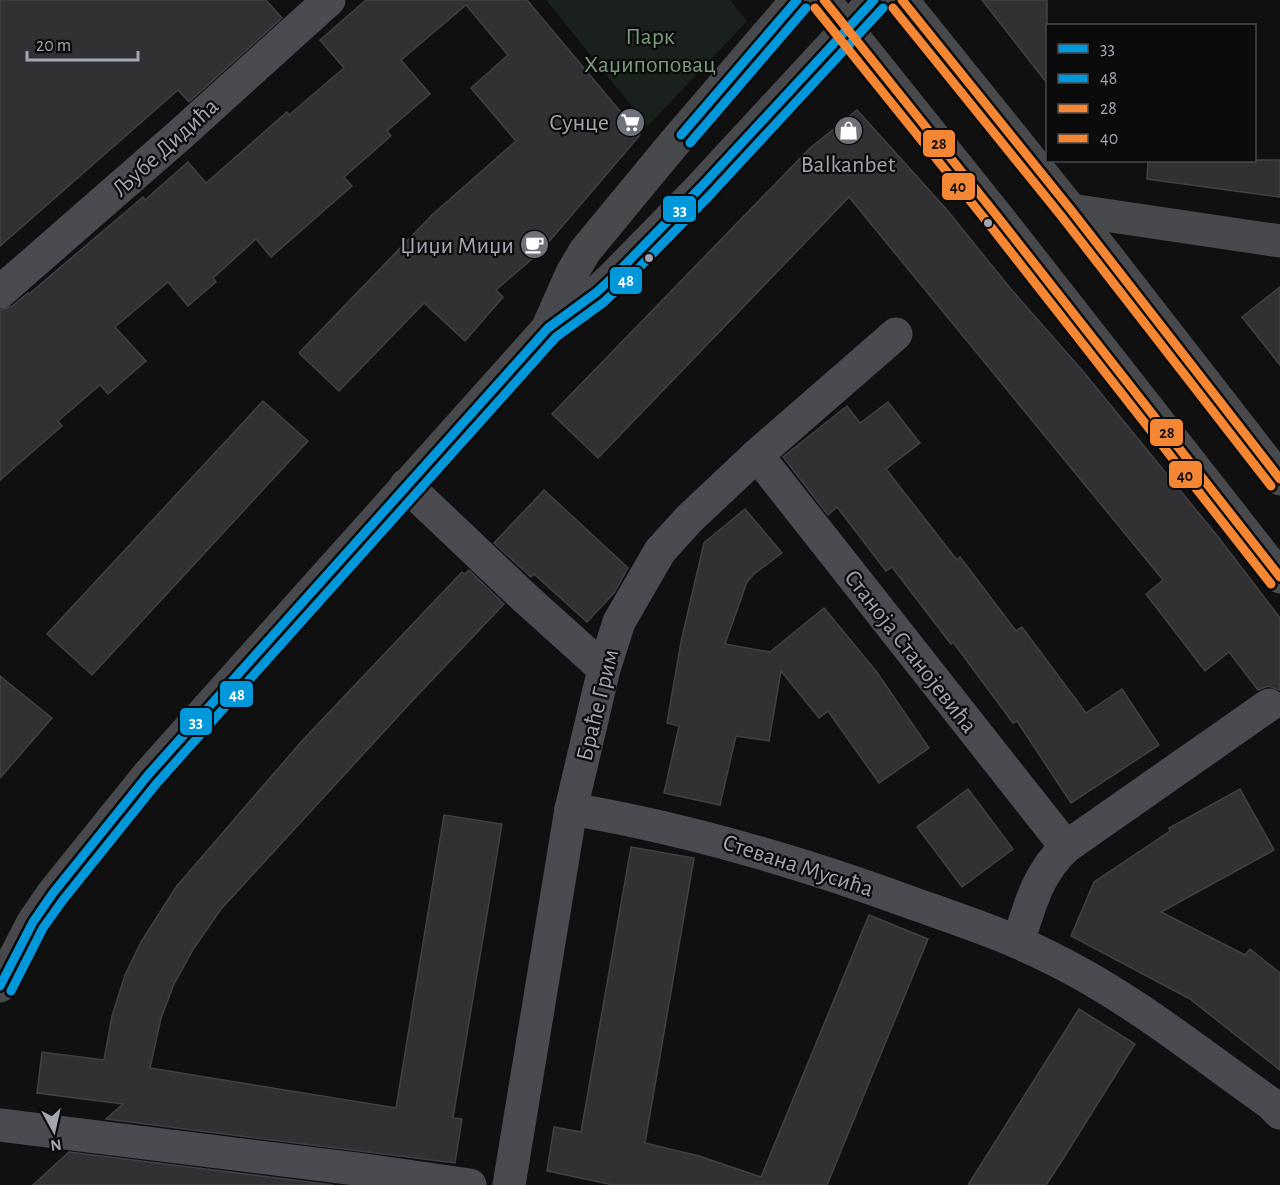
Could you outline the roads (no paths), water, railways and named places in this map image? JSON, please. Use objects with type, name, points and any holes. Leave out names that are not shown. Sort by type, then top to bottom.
[{"type":"main road","points":[[548,328],[572,273],[585,250],[797,0]]},
{"type":"main road","points":[[824,0],[1280,577]]},
{"type":"main road","points":[[0,986],[33,922],[141,784],[406,485],[548,328],[597,292],[614,276],[701,187],[874,0]]},
{"type":"main road","points":[[902,0],[1071,210],[1280,478]]},
{"type":"main road","points":[[1071,210],[1280,241]]},
{"type":"street","name":"Љубе Дидића","points":[[0,292],[182,133],[329,0]]},
{"type":"street","name":"Браће Грим","points":[[509,1185],[572,808],[604,669],[620,622],[660,551],[714,494],[896,334]]},
{"type":"street","name":"Станоја Станојевића","points":[[757,456],[1066,847]]},
{"type":"street","points":[[406,485],[516,590],[604,669]]},
{"type":"street","points":[[1018,942],[1043,873],[1053,859],[1066,847],[1269,705]]},
{"type":"street","name":"Стевана Мусића","points":[[572,808],[701,835],[765,854],[856,883],[1018,942],[1057,961],[1115,995],[1270,1103],[1280,1113]]},
{"type":"street","points":[[0,1125],[470,1185]]},
{"type":"place","name":"Сунце","points":[[630,122]]},
{"type":"place","name":"Balkanbet","points":[[848,131]]},
{"type":"place","name":"Џиџи Миџи","points":[[535,245]]},
{"type":"park label","name":"Парк Хаџипоповац","points":[[650,50]]}]
